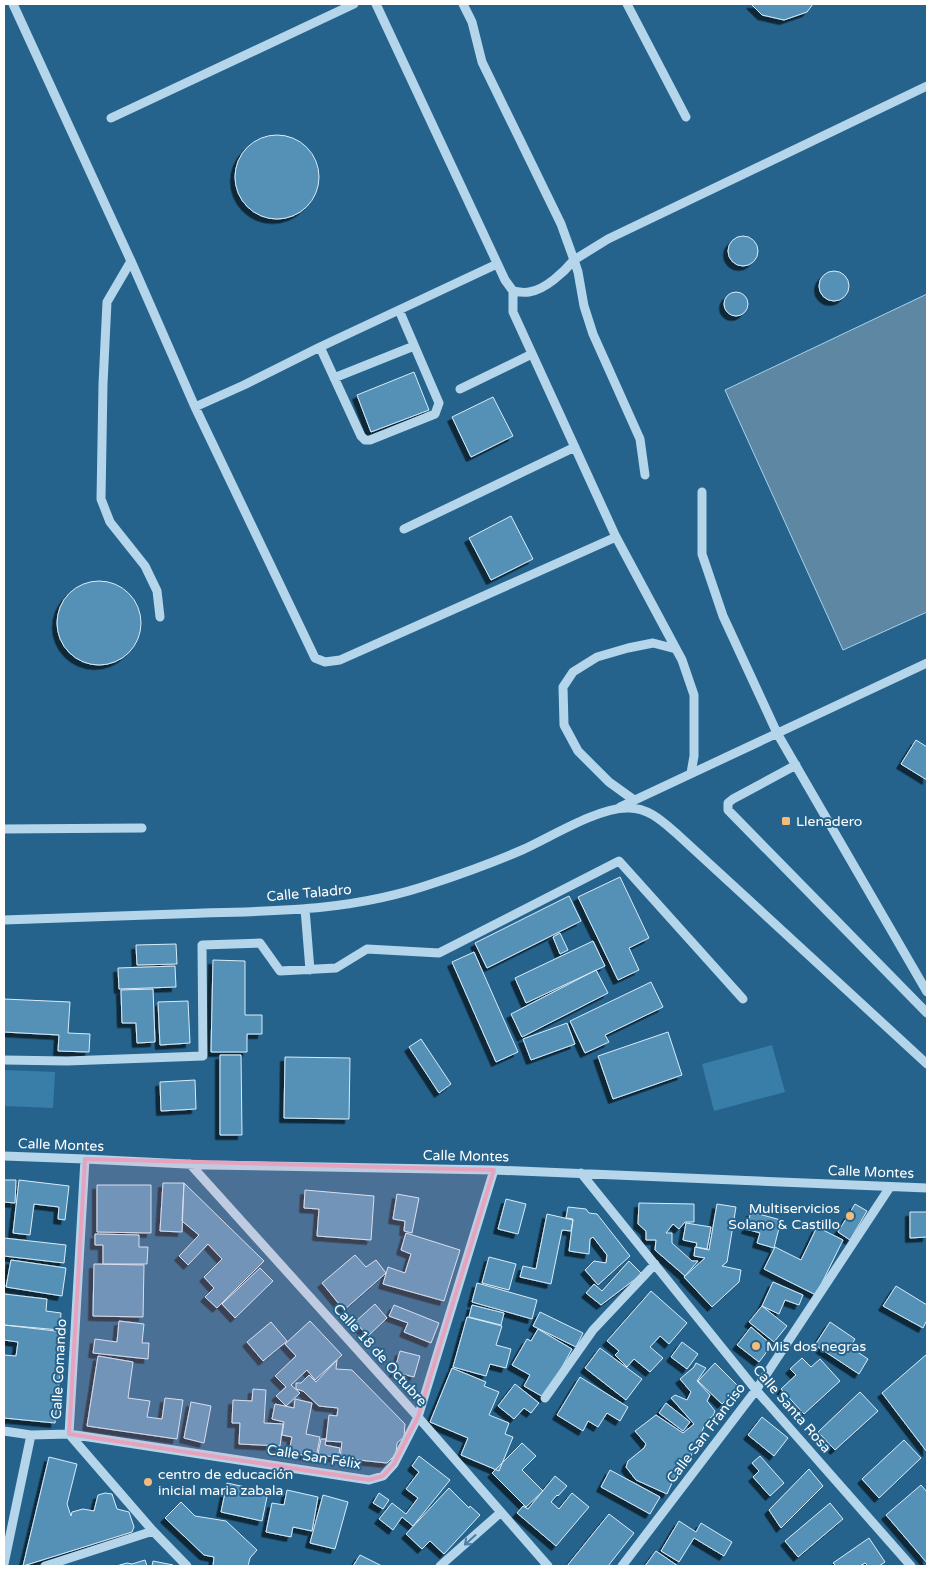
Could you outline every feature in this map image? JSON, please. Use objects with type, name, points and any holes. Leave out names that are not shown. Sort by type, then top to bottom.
[{"type":"street","points":[[13,4],[131,261],[195,407],[315,658],[325,662],[340,660],[616,537]]},
{"type":"street","points":[[111,118],[354,4]]},
{"type":"street","points":[[376,4],[497,264],[513,291],[512,312],[616,537],[682,660],[694,695],[694,756],[691,773]]},
{"type":"street","points":[[463,4],[472,22],[482,62],[561,224],[578,272],[584,306],[593,334],[640,439],[645,475]]},
{"type":"street","points":[[627,4],[686,117]]},
{"type":"street","points":[[513,291],[530,292],[560,275],[574,260],[608,239],[927,86]]},
{"type":"street","points":[[131,261],[107,302],[102,384],[101,499],[110,522],[145,566],[158,591],[160,617]]},
{"type":"street","points":[[195,407],[497,264]]},
{"type":"street","points":[[320,347],[361,436],[365,440],[389,433],[435,414],[439,403],[399,310]]},
{"type":"street","points":[[334,378],[414,346]]},
{"type":"street","points":[[460,389],[532,354]]},
{"type":"street","points":[[404,529],[575,447]]},
{"type":"street","points":[[702,492],[702,554],[724,616],[777,733],[927,992]]},
{"type":"street","points":[[634,800],[609,782],[578,751],[564,725],[563,687],[573,672],[597,657],[653,643],[676,649]]},
{"type":"street","points":[[615,809],[927,662]]},
{"type":"street","points":[[796,766],[733,799],[728,803],[728,810],[927,1012]]},
{"type":"street","points":[[615,809],[644,810],[659,818],[927,1064]]},
{"type":"street","name":"Calle Taladro","points":[[4,920],[305,909],[364,902],[407,892],[475,869],[522,850],[599,813],[615,809]]},
{"type":"street","points":[[4,829],[142,828]]},
{"type":"street","points":[[4,1060],[67,1061],[203,1056],[202,944],[260,943],[280,971],[336,968],[367,949],[439,953],[619,862],[744,999]]},
{"type":"street","points":[[305,909],[310,970]]},
{"type":"street","name":"Calle Montes","points":[[4,1156],[206,1165],[581,1173],[927,1188]]},
{"type":"street","name":"Calle Comando","points":[[85,1159],[69,1434],[153,1530],[188,1566]]},
{"type":"street","name":"Calle 18 de Octubre","points":[[190,1164],[548,1566]]},
{"type":"street","name":"Calle San Félix","points":[[4,1431],[31,1435],[69,1434],[369,1480],[383,1476],[394,1464],[418,1418],[494,1170]]},
{"type":"street","name":"Calle Santa Rosa","points":[[581,1173],[756,1390],[911,1566]]},
{"type":"street","name":"Calle San Franciso","points":[[622,1566],[756,1390],[890,1187]]},
{"type":"street","points":[[545,1398],[593,1330],[655,1264]]},
{"type":"street","points":[[4,1564],[31,1435]]},
{"type":"street","points":[[440,1566],[500,1513]]},
{"type":"street","points":[[45,1566],[153,1530]]},
{"type":"highlighted area","points":[[85,1159],[494,1170],[418,1417],[394,1464],[383,1476],[369,1480],[69,1434]]},
{"type":"shaded area","points":[[927,294],[927,612],[843,650],[725,390]]},
{"type":"shaded area","points":[[772,1045],[785,1092],[714,1111],[702,1064]]},
{"type":"shaded area","points":[[4,1070],[55,1072],[53,1108],[4,1106]]},
{"type":"building","points":[[751,4],[813,4],[807,12],[784,20],[762,15]]},
{"type":"building","points":[[269,135],[285,135],[301,142],[312,153],[319,169],[316,193],[307,207],[301,212],[285,219],[269,219],[253,212],[242,201],[235,185],[235,169],[242,153],[253,142]]},
{"type":"building","points":[[743,236],[754,240],[758,251],[754,262],[743,266],[732,262],[728,251],[732,240]]},
{"type":"building","points":[[834,271],[844,276],[849,286],[844,296],[834,301],[824,296],[819,286],[824,276]]},
{"type":"building","points":[[736,292],[745,295],[748,304],[745,313],[736,316],[727,313],[724,304],[727,295]]},
{"type":"building","points":[[414,372],[429,410],[371,432],[357,395]]},
{"type":"building","points":[[493,397],[513,436],[471,457],[452,417]]},
{"type":"building","points":[[511,516],[533,559],[491,580],[469,538]]},
{"type":"building","points":[[99,581],[115,584],[129,593],[138,607],[141,623],[138,639],[129,653],[115,662],[99,665],[83,662],[69,653],[60,639],[57,623],[60,607],[69,593],[83,584]]},
{"type":"building","points":[[916,740],[927,747],[927,780],[901,764]]},
{"type":"building","points":[[620,877],[649,938],[629,948],[639,970],[618,980],[578,897]]},
{"type":"building","points":[[569,896],[581,921],[487,968],[475,943]]},
{"type":"building","points":[[560,933],[568,950],[560,954],[553,937]]},
{"type":"building","points":[[593,941],[605,966],[526,1003],[515,978]]},
{"type":"building","points":[[176,944],[177,964],[137,965],[136,945]]},
{"type":"building","points":[[474,952],[518,1052],[496,1062],[452,962]]},
{"type":"building","points":[[213,960],[245,961],[245,1015],[262,1015],[262,1034],[247,1034],[247,1052],[211,1052]]},
{"type":"building","points":[[175,966],[176,987],[119,989],[118,968]]},
{"type":"building","points":[[596,970],[608,993],[522,1037],[511,1014]]},
{"type":"building","points":[[651,982],[663,1007],[605,1035],[609,1042],[585,1053],[570,1021]]},
{"type":"building","points":[[153,989],[155,1042],[137,1043],[136,1023],[122,1023],[121,990]]},
{"type":"building","points":[[4,999],[70,1002],[68,1033],[90,1034],[89,1052],[58,1051],[59,1035],[4,1032]]},
{"type":"building","points":[[188,1001],[190,1043],[160,1045],[158,1002]]},
{"type":"building","points":[[567,1023],[575,1044],[531,1060],[523,1039]]},
{"type":"building","points":[[668,1032],[682,1075],[613,1099],[598,1056]]},
{"type":"building","points":[[421,1039],[451,1084],[439,1093],[409,1047]]},
{"type":"building","points":[[220,1055],[241,1055],[242,1135],[220,1135]]},
{"type":"building","points":[[285,1057],[350,1058],[349,1119],[284,1118]]},
{"type":"building","points":[[195,1080],[196,1109],[161,1111],[160,1082]]},
{"type":"building","points":[[4,1180],[16,1180],[15,1203],[4,1202]]},
{"type":"building","points":[[19,1180],[69,1186],[65,1220],[58,1219],[59,1207],[34,1204],[30,1235],[13,1233]]},
{"type":"building","points":[[163,1183],[184,1183],[182,1232],[160,1231]]},
{"type":"building","points":[[184,1183],[264,1261],[217,1308],[205,1297],[214,1288],[204,1277],[222,1259],[208,1244],[188,1265],[179,1256],[199,1235],[182,1221]]},
{"type":"building","points":[[97,1185],[151,1185],[151,1233],[97,1232]]},
{"type":"building","points":[[305,1190],[374,1196],[371,1240],[317,1236],[319,1209],[304,1208]]},
{"type":"building","points":[[397,1194],[419,1198],[412,1233],[404,1231],[405,1221],[393,1219]]},
{"type":"building","points":[[506,1199],[526,1204],[518,1234],[498,1229]]},
{"type":"building","points":[[639,1203],[694,1204],[694,1222],[685,1222],[679,1229],[673,1224],[666,1233],[672,1233],[672,1243],[692,1261],[698,1261],[685,1276],[655,1250],[656,1240],[646,1240],[646,1231],[638,1224]]},
{"type":"building","points":[[717,1204],[736,1207],[727,1262],[722,1266],[741,1270],[739,1282],[712,1307],[684,1277],[705,1258],[694,1256],[695,1247],[709,1250]]},
{"type":"building","points":[[855,1204],[867,1211],[850,1240],[838,1232]]},
{"type":"building","points":[[568,1207],[586,1209],[589,1213],[597,1214],[630,1256],[598,1285],[585,1270],[594,1261],[606,1263],[607,1255],[593,1237],[590,1239],[589,1254],[569,1251],[573,1219],[566,1218]]},
{"type":"building","points":[[751,1212],[781,1220],[774,1248],[757,1243],[760,1233],[746,1229]]},
{"type":"building","points":[[910,1212],[927,1212],[927,1237],[910,1238]]},
{"type":"building","points":[[547,1214],[573,1220],[571,1231],[562,1230],[551,1284],[520,1277],[523,1266],[536,1269]]},
{"type":"building","points":[[686,1223],[711,1227],[707,1249],[696,1247],[697,1243],[683,1240]]},
{"type":"building","points":[[817,1227],[843,1240],[816,1295],[764,1269],[775,1247],[801,1260]]},
{"type":"building","points":[[406,1233],[460,1250],[444,1301],[383,1284],[388,1267],[405,1273],[411,1254],[401,1250]]},
{"type":"building","points":[[95,1234],[139,1235],[139,1247],[148,1247],[147,1264],[103,1264],[103,1245],[95,1245]]},
{"type":"building","points":[[4,1238],[66,1245],[64,1263],[4,1256]]},
{"type":"building","points":[[355,1255],[366,1267],[376,1260],[386,1273],[344,1310],[322,1283]]},
{"type":"building","points":[[489,1257],[516,1264],[509,1290],[482,1283]]},
{"type":"building","points":[[11,1260],[66,1268],[62,1296],[6,1287]]},
{"type":"building","points":[[629,1261],[642,1274],[601,1305],[586,1293],[594,1284],[602,1291]]},
{"type":"building","points":[[94,1264],[144,1265],[143,1317],[93,1316]]},
{"type":"building","points":[[260,1268],[273,1281],[235,1318],[222,1304]]},
{"type":"building","points":[[773,1282],[803,1295],[799,1305],[785,1300],[779,1314],[762,1306]]},
{"type":"building","points":[[477,1283],[537,1300],[532,1319],[472,1302]]},
{"type":"building","points":[[896,1286],[927,1305],[927,1320],[923,1328],[883,1306]]},
{"type":"building","points":[[651,1291],[687,1323],[669,1344],[660,1336],[650,1347],[663,1358],[650,1372],[634,1359],[627,1367],[615,1355],[619,1351],[607,1341]]},
{"type":"building","points":[[4,1294],[47,1299],[46,1311],[61,1313],[60,1330],[4,1325]]},
{"type":"building","points":[[375,1304],[387,1318],[368,1336],[355,1322]]},
{"type":"building","points":[[394,1305],[439,1323],[431,1343],[404,1332],[408,1323],[389,1316]]},
{"type":"building","points":[[472,1305],[504,1313],[501,1325],[469,1317]]},
{"type":"building","points":[[762,1306],[787,1326],[774,1342],[749,1322]]},
{"type":"building","points":[[540,1312],[583,1333],[576,1347],[533,1326]]},
{"type":"building","points":[[467,1317],[502,1326],[496,1345],[511,1349],[506,1368],[490,1364],[486,1376],[453,1367]]},
{"type":"building","points":[[119,1321],[144,1324],[142,1343],[149,1343],[148,1359],[93,1353],[95,1339],[117,1342]]},
{"type":"building","points":[[310,1321],[342,1355],[315,1380],[307,1370],[291,1385],[300,1393],[286,1406],[276,1396],[286,1387],[275,1376],[296,1356],[285,1344]]},
{"type":"building","points":[[271,1322],[287,1341],[263,1361],[247,1342]]},
{"type":"building","points":[[830,1322],[855,1339],[850,1347],[868,1359],[859,1374],[815,1345]]},
{"type":"building","points":[[4,1325],[64,1332],[55,1423],[4,1418],[4,1355],[16,1356],[18,1342],[4,1340]]},
{"type":"building","points":[[751,1327],[772,1345],[759,1362],[737,1345]]},
{"type":"building","points":[[538,1329],[572,1349],[545,1398],[524,1386],[530,1375],[512,1365],[527,1339],[531,1341]]},
{"type":"building","points":[[682,1342],[698,1354],[687,1369],[671,1357]]},
{"type":"building","points":[[600,1348],[642,1379],[626,1400],[585,1368]]},
{"type":"building","points":[[400,1351],[420,1356],[414,1377],[394,1372]]},
{"type":"building","points":[[927,1354],[927,1452],[882,1393]]},
{"type":"building","points":[[98,1356],[133,1362],[128,1398],[150,1401],[147,1417],[162,1419],[165,1398],[183,1400],[177,1439],[87,1426]]},
{"type":"building","points":[[802,1358],[811,1367],[820,1359],[840,1381],[804,1414],[781,1389],[796,1375],[790,1369]]},
{"type":"building","points":[[337,1360],[336,1369],[352,1370],[405,1424],[404,1437],[397,1443],[396,1454],[387,1463],[340,1458],[342,1442],[326,1441],[329,1415],[337,1416],[338,1408],[319,1406],[303,1391],[296,1389],[296,1383],[301,1383],[309,1375],[316,1382]]},
{"type":"building","points":[[696,1363],[706,1368],[697,1381],[710,1395],[707,1401],[715,1411],[713,1416],[707,1420],[691,1456],[681,1463],[667,1494],[636,1480],[626,1467],[628,1461],[644,1448],[646,1444],[635,1431],[656,1415],[683,1433],[694,1424],[671,1398],[675,1395],[687,1400],[691,1392],[680,1379]]},
{"type":"building","points":[[715,1363],[739,1387],[722,1404],[698,1381]]},
{"type":"building","points":[[452,1368],[486,1382],[484,1386],[499,1392],[489,1415],[509,1423],[505,1434],[513,1437],[499,1471],[461,1455],[468,1438],[430,1422]]},
{"type":"building","points":[[580,1377],[628,1407],[620,1421],[607,1413],[598,1427],[588,1421],[583,1431],[557,1415]]},
{"type":"building","points":[[515,1384],[539,1403],[531,1413],[524,1408],[514,1419],[498,1406]]},
{"type":"building","points":[[253,1389],[266,1390],[264,1423],[283,1424],[280,1446],[239,1444],[240,1423],[232,1423],[233,1400],[252,1401]]},
{"type":"building","points":[[860,1392],[878,1411],[835,1450],[818,1432]]},
{"type":"building","points":[[295,1399],[312,1403],[306,1434],[320,1437],[316,1458],[289,1452],[292,1437],[282,1435],[284,1422],[272,1419],[275,1404],[294,1408]]},
{"type":"building","points":[[191,1402],[211,1406],[204,1443],[184,1438]]},
{"type":"building","points":[[666,1403],[690,1422],[683,1431],[659,1413]]},
{"type":"building","points":[[762,1417],[788,1438],[774,1456],[748,1435]]},
{"type":"building","points":[[321,1439],[326,1439],[325,1445],[340,1448],[338,1458],[318,1454]]},
{"type":"building","points":[[904,1440],[921,1458],[879,1498],[862,1479]]},
{"type":"building","points":[[522,1443],[536,1456],[522,1470],[543,1491],[526,1507],[492,1473]]},
{"type":"building","points":[[419,1456],[450,1480],[413,1526],[402,1517],[393,1530],[379,1519],[392,1503],[406,1514],[418,1498],[406,1489],[419,1472],[412,1466]]},
{"type":"building","points":[[760,1456],[784,1483],[770,1496],[753,1477],[759,1471],[752,1463]]},
{"type":"building","points":[[49,1457],[77,1464],[67,1504],[71,1516],[72,1512],[83,1509],[94,1511],[98,1495],[112,1494],[117,1509],[129,1512],[134,1527],[132,1532],[23,1566]]},
{"type":"building","points":[[809,1469],[823,1486],[781,1528],[769,1510]]},
{"type":"building","points":[[610,1470],[660,1497],[650,1514],[601,1487]]},
{"type":"building","points":[[555,1476],[567,1486],[551,1502],[559,1509],[572,1493],[589,1507],[556,1546],[517,1513],[523,1506],[528,1509]]},
{"type":"building","points":[[227,1483],[268,1492],[262,1521],[221,1512]]},
{"type":"building","points":[[921,1485],[927,1492],[927,1563],[886,1515]]},
{"type":"building","points":[[449,1488],[469,1508],[470,1506],[480,1515],[444,1554],[430,1541],[422,1549],[406,1534]]},
{"type":"building","points":[[287,1490],[318,1497],[312,1531],[293,1527],[291,1537],[266,1532],[272,1503],[284,1505]]},
{"type":"building","points":[[379,1493],[389,1500],[383,1509],[373,1503]]},
{"type":"building","points":[[323,1495],[348,1502],[335,1549],[310,1543]]},
{"type":"building","points":[[181,1502],[195,1516],[226,1521],[257,1550],[250,1558],[248,1566],[213,1566],[214,1557],[204,1555],[165,1518]]},
{"type":"building","points":[[830,1503],[843,1519],[798,1557],[785,1541]]},
{"type":"building","points":[[609,1514],[634,1533],[608,1566],[567,1566]]},
{"type":"building","points":[[679,1521],[696,1532],[701,1523],[732,1542],[724,1556],[694,1538],[679,1562],[661,1551]]},
{"type":"building","points":[[869,1538],[885,1562],[879,1566],[868,1566],[865,1563],[860,1566],[836,1566],[833,1563]]},
{"type":"building","points":[[656,1551],[678,1566],[645,1566]]},
{"type":"building","points":[[360,1555],[382,1566],[353,1566]]},
{"type":"building","points":[[145,1560],[147,1566],[116,1566],[127,1563],[132,1564]]},
{"type":"building","points":[[153,1561],[173,1565],[174,1566],[152,1566]]},
{"type":"place","name":"Llenadero","points":[[786,821]]},
{"type":"place","name":"Multiservicios Solano & Castillo","points":[[850,1216]]},
{"type":"place","name":"Mis dos negras","points":[[756,1346]]},
{"type":"place","name":"centro de educación inicial maria zabala","points":[[148,1482]]}]
